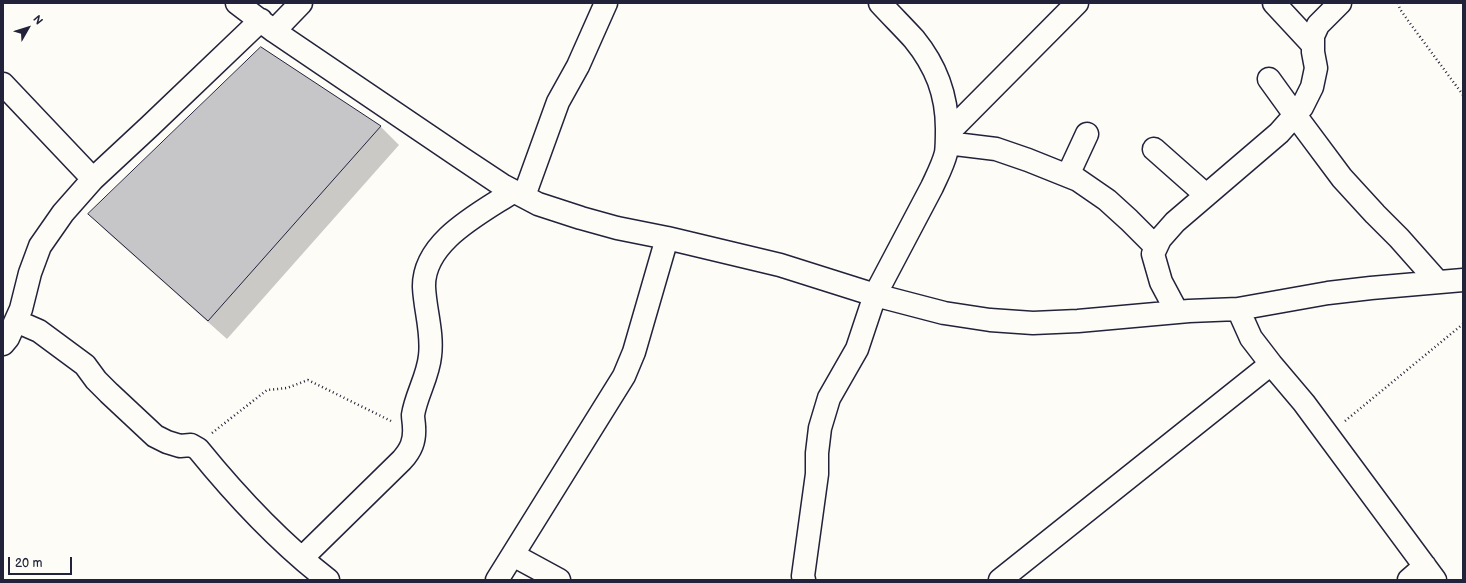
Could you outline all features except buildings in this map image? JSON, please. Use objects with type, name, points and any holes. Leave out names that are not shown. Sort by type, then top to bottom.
[{"type":"street","points":[[237,3],[267,26],[454,153],[502,185],[538,204],[617,228],[667,238],[780,265],[875,295],[944,313],[990,320],[1033,323],[1238,309],[1328,293],[1463,280]]},
{"type":"street","points":[[3,344],[8,338],[21,310],[30,272],[40,246],[63,213],[92,179],[150,126],[267,26],[301,3]]},
{"type":"street","points":[[302,558],[410,451],[414,440],[413,416],[430,358],[431,337],[424,287],[426,270],[433,254],[446,239],[470,221],[519,194],[558,102],[578,66],[606,3]]},
{"type":"street","points":[[804,580],[803,576],[817,474],[817,453],[820,428],[829,398],[857,349],[875,295],[940,170],[946,152],[947,111],[944,94],[937,75],[914,40],[880,3]]},
{"type":"street","points":[[947,138],[1077,3]]},
{"type":"street","points":[[1274,3],[1313,45]]},
{"type":"street","points":[[1177,312],[1161,282],[1153,254],[1160,239],[1175,222],[1279,133],[1302,107],[1312,87],[1316,68],[1313,52],[1313,36],[1318,25],[1340,3]]},
{"type":"street","points":[[1269,79],[1342,178],[1438,282]]},
{"type":"street","points":[[3,84],[92,179]]},
{"type":"street","points":[[1068,175],[1087,134]]},
{"type":"street","points":[[947,138],[996,149],[1078,180],[1106,200],[1130,220],[1156,247]]},
{"type":"street","points":[[1154,148],[1206,195]]},
{"type":"street","points":[[497,580],[624,376],[634,352],[667,238]]},
{"type":"street","points":[[1238,309],[1251,338],[1328,435],[1423,575]]},
{"type":"street","points":[[16,321],[39,331],[85,365],[96,380],[155,436],[180,446],[191,445],[198,449],[256,515],[328,580]]},
{"type":"street","points":[[1000,580],[1271,364]]},
{"type":"street","points":[[513,555],[559,580]]},
{"type":"path","points":[[1398,3],[1400,9],[1409,22],[1463,95]]},
{"type":"path","points":[[1328,435],[1463,324]]},
{"type":"path","points":[[194,447],[267,390],[287,388],[308,380],[414,432]]}]
